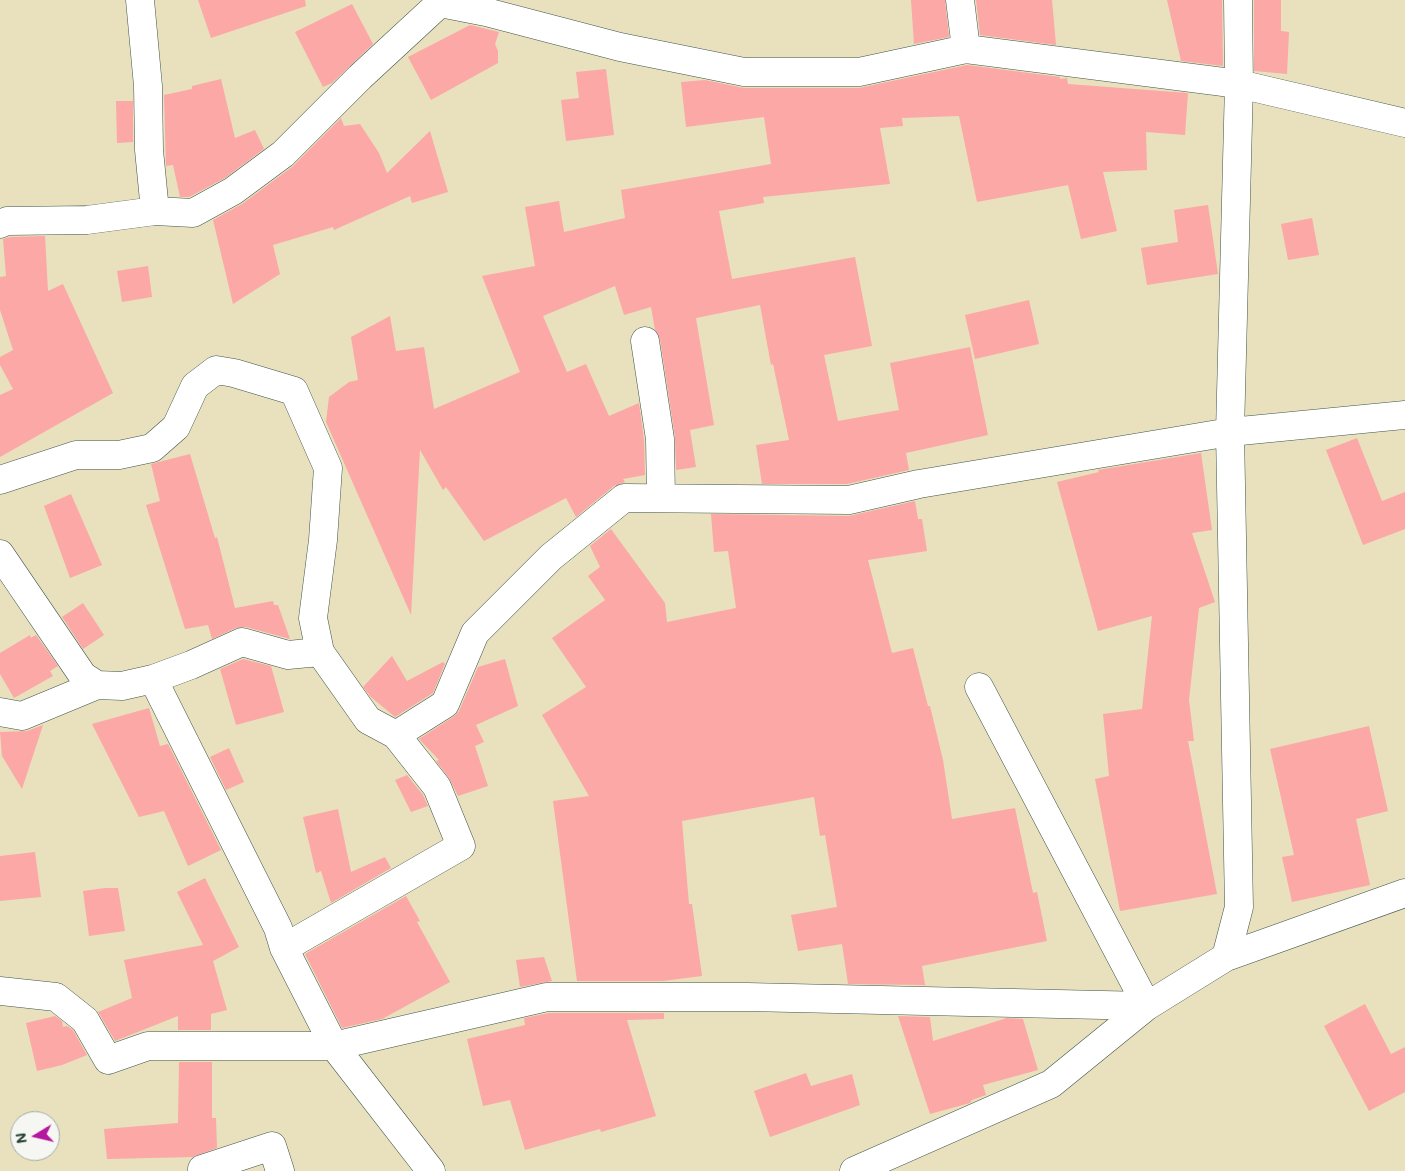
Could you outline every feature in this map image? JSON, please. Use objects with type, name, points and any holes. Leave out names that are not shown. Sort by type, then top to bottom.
[{"type":"street","points":[[140,0],[148,86],[149,150],[155,211]]},
{"type":"street","points":[[960,0],[966,49]]},
{"type":"street","points":[[1226,957],[1239,907],[1230,432],[1240,84],[1238,0]]},
{"type":"street","points":[[0,224],[7,221],[88,220],[155,211],[193,213],[233,191],[283,154],[439,1],[620,47],[744,72],[859,72],[966,49],[1240,84],[1405,123]]},
{"type":"street","points":[[645,341],[660,438],[661,498]]},
{"type":"street","points":[[0,478],[76,455],[119,455],[152,448],[176,426],[195,386],[216,370],[234,373],[294,391],[328,468],[323,540],[313,618],[320,652],[368,720],[396,735],[437,787],[461,846],[284,948]]},
{"type":"street","points":[[396,735],[445,704],[475,633],[551,557],[624,498],[849,500],[928,483],[1230,432],[1405,415]]},
{"type":"street","points":[[0,554],[83,676],[97,685]]},
{"type":"street","points":[[0,712],[22,716],[97,685],[122,686],[153,679],[191,665],[242,642],[288,655],[320,652]]},
{"type":"street","points":[[153,679],[278,928],[284,948],[334,1046],[431,1171]]},
{"type":"street","points":[[979,687],[1147,1006]]},
{"type":"street","points":[[854,1171],[1050,1084],[1147,1006],[1226,957],[1405,893]]},
{"type":"street","points":[[0,991],[56,997],[85,1020],[108,1060],[148,1046],[334,1046],[547,997],[747,997],[1147,1006]]},
{"type":"street","points":[[202,1169],[272,1146],[280,1171]]},
{"type":"building","points":[[198,0],[305,0],[306,6],[211,38]]},
{"type":"building","points":[[911,0],[945,0],[949,37],[914,44]]},
{"type":"building","points":[[976,0],[1052,0],[1056,45],[980,35]]},
{"type":"building","points":[[1167,0],[1222,0],[1223,66],[1181,61]]},
{"type":"building","points":[[1254,0],[1281,0],[1281,31],[1289,32],[1287,74],[1254,71]]},
{"type":"building","points":[[352,4],[373,44],[332,83],[323,87],[295,32]]},
{"type":"building","points":[[470,25],[499,32],[495,44],[498,51],[498,63],[431,100],[408,57]]},
{"type":"building","points":[[967,65],[1060,77],[1060,79],[1067,78],[1068,84],[1188,93],[1185,135],[1146,132],[1147,170],[1103,172],[1117,231],[1081,239],[1068,185],[977,202],[959,116],[902,118],[903,126],[880,128],[890,184],[763,197],[764,203],[719,211],[732,279],[855,257],[872,346],[824,355],[838,421],[899,410],[890,363],[970,347],[988,435],[906,453],[909,470],[847,484],[762,484],[756,445],[789,440],[773,364],[771,365],[760,305],[696,318],[714,425],[690,430],[696,467],[676,470],[675,437],[660,339],[655,330],[651,307],[624,315],[615,286],[543,316],[567,372],[586,364],[609,416],[639,403],[644,440],[645,475],[623,479],[625,482],[614,486],[576,517],[566,498],[484,541],[446,487],[443,490],[420,450],[411,615],[326,422],[329,397],[349,382],[358,380],[351,337],[390,316],[396,351],[424,347],[434,409],[520,372],[482,276],[535,266],[525,207],[559,201],[564,232],[625,218],[621,190],[771,164],[764,117],[686,127],[681,82],[705,80],[744,88],[859,88]]},
{"type":"building","points":[[606,69],[614,135],[566,141],[561,100],[579,98],[576,72]]},
{"type":"building","points":[[221,79],[235,138],[255,130],[264,149],[225,178],[189,197],[180,197],[173,165],[166,166],[164,95],[192,89],[192,86]]},
{"type":"building","points":[[116,101],[133,101],[133,142],[117,143]]},
{"type":"building","points":[[341,118],[344,126],[360,124],[379,153],[387,173],[430,131],[448,192],[412,203],[410,196],[334,230],[333,227],[273,245],[280,274],[233,304],[213,220],[242,204],[292,167]]},
{"type":"building","points":[[1208,205],[1218,274],[1147,285],[1141,248],[1178,242],[1174,210]]},
{"type":"building","points":[[1312,218],[1319,255],[1288,260],[1281,224]]},
{"type":"building","points":[[45,236],[48,291],[63,284],[113,393],[0,457],[0,395],[13,389],[0,365],[0,357],[13,350],[0,310],[0,277],[6,276],[3,239]]},
{"type":"building","points":[[148,266],[152,297],[122,302],[117,271]]},
{"type":"building","points":[[1029,300],[1039,344],[975,359],[965,315]]},
{"type":"building","points":[[1357,438],[1382,501],[1405,492],[1405,529],[1363,545],[1326,450]]},
{"type":"building","points":[[1201,453],[1212,530],[1192,533],[1215,602],[1199,608],[1189,700],[1194,741],[1188,741],[1217,894],[1120,911],[1095,779],[1109,776],[1103,714],[1142,709],[1152,616],[1098,631],[1057,482],[1099,472],[1098,470]]},
{"type":"building","points":[[190,454],[215,538],[217,537],[235,608],[273,601],[274,605],[278,605],[290,639],[246,627],[236,628],[212,639],[208,625],[185,629],[146,505],[160,501],[151,464]]},
{"type":"building","points":[[71,494],[102,565],[70,578],[44,506]]},
{"type":"building","points":[[915,501],[918,519],[922,519],[927,551],[868,560],[892,653],[913,648],[943,760],[952,819],[1015,808],[1033,893],[1037,892],[1047,941],[922,966],[925,985],[848,984],[842,944],[798,951],[791,915],[837,907],[825,835],[820,836],[814,797],[682,821],[689,904],[692,904],[702,976],[663,981],[577,981],[553,801],[589,796],[542,715],[586,687],[552,638],[605,600],[588,576],[600,567],[590,546],[611,529],[665,603],[667,622],[736,608],[728,551],[714,552],[711,514],[849,516]]},
{"type":"building","points":[[83,603],[104,635],[83,649],[62,617]]},
{"type":"building","points":[[30,635],[31,638],[36,635],[58,666],[50,671],[53,676],[14,698],[0,674],[0,653]]},
{"type":"building","points":[[392,656],[407,681],[443,662],[445,664],[433,693],[395,717],[371,697],[363,687]]},
{"type":"building","points":[[243,659],[271,666],[284,712],[236,725],[220,669]]},
{"type":"building","points":[[505,659],[518,706],[476,725],[484,742],[475,746],[488,786],[458,796],[449,778],[436,761],[439,760],[419,739],[459,711],[478,667]]},
{"type":"building","points":[[149,708],[160,746],[168,744],[221,850],[188,866],[164,811],[139,817],[92,724]]},
{"type":"building","points":[[43,725],[22,789],[2,756],[0,732],[27,731]]},
{"type":"building","points":[[1369,726],[1388,811],[1356,819],[1370,885],[1292,902],[1282,857],[1294,855],[1270,749]]},
{"type":"building","points":[[229,748],[244,782],[226,790],[210,757]]},
{"type":"building","points":[[407,775],[423,795],[428,806],[411,812],[395,780]]},
{"type":"building","points":[[338,809],[351,872],[385,857],[391,868],[331,903],[321,871],[316,873],[303,817]]},
{"type":"building","points":[[35,852],[41,897],[0,901],[0,856]]},
{"type":"building","points":[[205,878],[239,947],[213,961],[227,1010],[211,1014],[211,1030],[178,1030],[178,1016],[115,1041],[98,1012],[132,998],[124,960],[203,945],[177,892]]},
{"type":"building","points":[[118,888],[125,931],[89,936],[83,891]]},
{"type":"building","points":[[406,896],[420,921],[417,922],[450,982],[382,1019],[342,1028],[305,954]]},
{"type":"building","points":[[544,957],[552,981],[520,987],[516,960]]},
{"type":"building","points":[[1365,1004],[1391,1054],[1405,1047],[1405,1092],[1369,1111],[1324,1026]]},
{"type":"building","points":[[549,1013],[664,1013],[664,1019],[627,1020],[656,1116],[601,1132],[600,1129],[525,1150],[510,1100],[483,1106],[467,1039],[525,1025],[524,1018]]},
{"type":"building","points":[[55,1016],[62,1021],[63,1027],[67,1026],[73,1030],[87,1055],[62,1065],[37,1071],[26,1023]]},
{"type":"building","points":[[898,1016],[930,1017],[933,1041],[1007,1018],[1023,1019],[1038,1070],[983,1085],[986,1095],[972,1100],[970,1103],[930,1114]]},
{"type":"building","points":[[179,1062],[212,1062],[212,1118],[216,1118],[217,1148],[193,1157],[107,1159],[104,1129],[178,1123]]},
{"type":"building","points":[[806,1073],[811,1086],[852,1074],[860,1105],[770,1137],[754,1091]]}]
